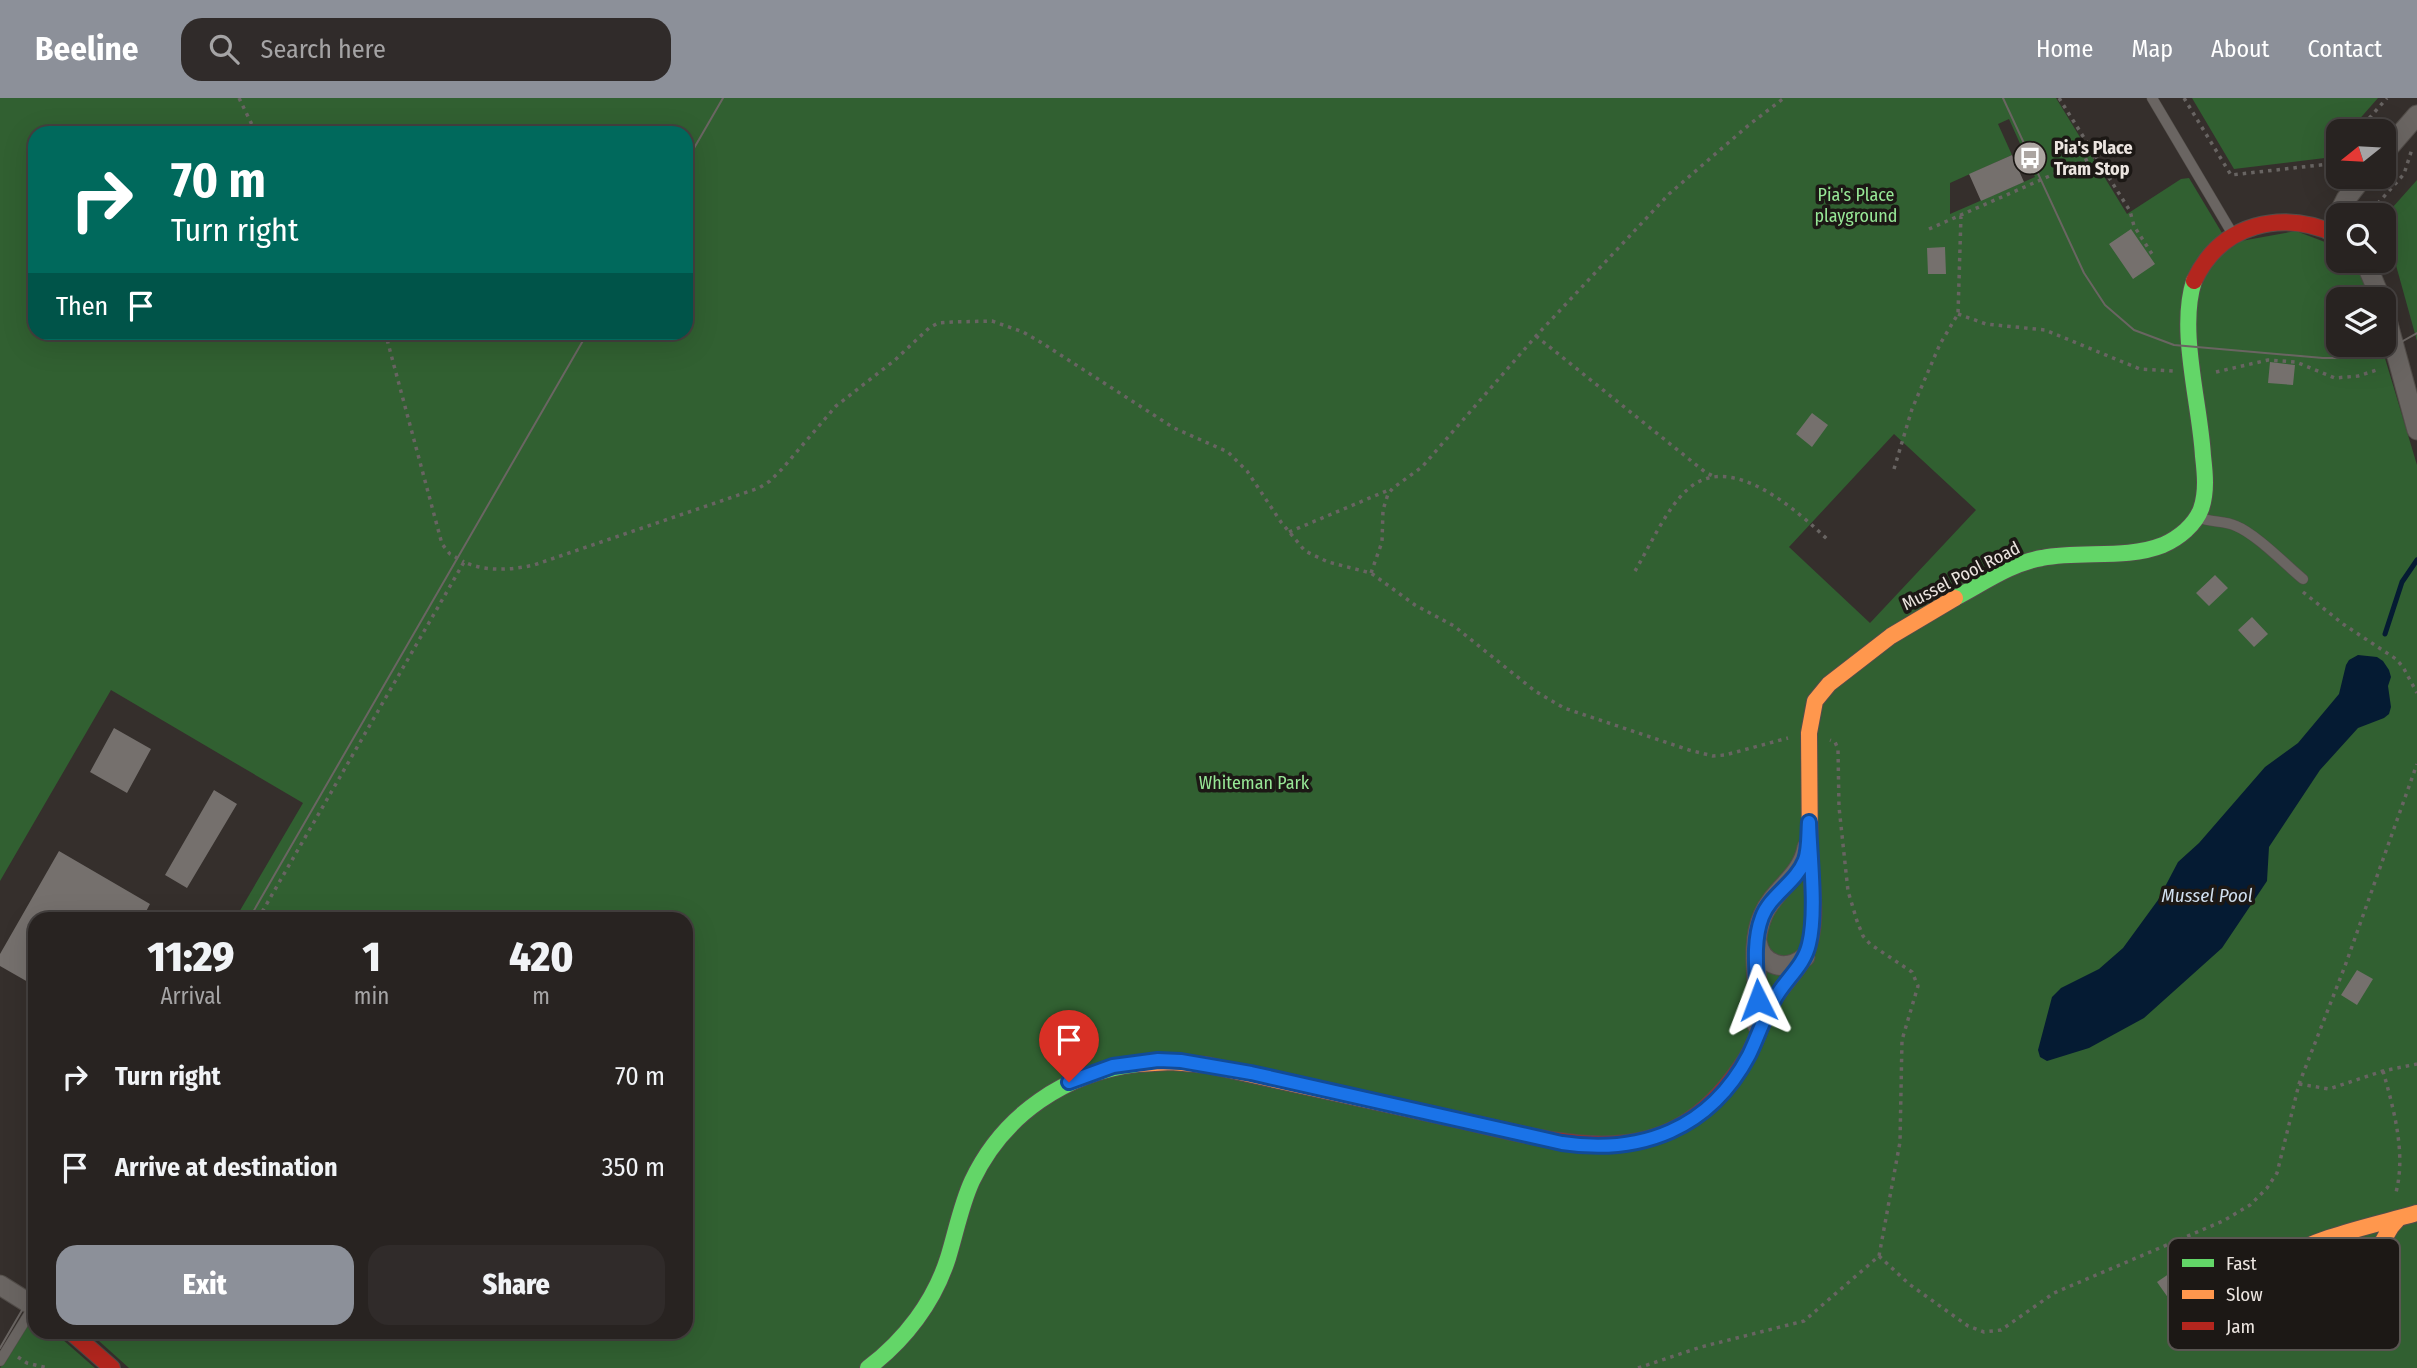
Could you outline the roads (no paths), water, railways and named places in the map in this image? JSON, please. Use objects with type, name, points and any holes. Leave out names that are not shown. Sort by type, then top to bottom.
[{"type":"street","points":[[2396,140],[2417,116]]},
{"type":"street","points":[[2198,517],[2204,501],[2205,474],[2203,436],[2188,321],[2190,294],[2199,270],[2217,247],[2233,235],[2258,225],[2282,222],[2317,225],[2326,229]]},
{"type":"street","points":[[2396,352],[2417,430]]},
{"type":"street","name":"Mussel Pool Road","points":[[1805,956],[1811,938],[1809,736],[1812,711],[1820,694],[1897,632],[2025,562],[2059,555],[2142,551],[2174,539],[2198,517]]},
{"type":"street","points":[[1755,1040],[1758,1008],[1757,941],[1762,917],[1768,905],[1805,860],[1809,822]]},
{"type":"street","points":[[1757,941],[1761,954],[1773,964],[1787,966],[1799,962],[1805,956]]},
{"type":"street","points":[[868,1368],[895,1346],[925,1308],[945,1267],[972,1181],[996,1141],[1012,1123],[1045,1096],[1092,1072],[1158,1060],[1194,1063],[1251,1073],[1562,1143],[1610,1147],[1636,1144],[1680,1127],[1716,1100],[1732,1081],[1775,997],[1805,956]]},
{"type":"street","points":[[2384,1238],[2390,1227],[2406,1217]]},
{"type":"street","points":[[2333,1238],[2406,1217]]},
{"type":"street","points":[[0,1285],[28,1302]]},
{"type":"street","points":[[79,1339],[112,1368]]},
{"type":"lane","points":[[2152,98],[2233,235]]},
{"type":"lane","points":[[2198,517],[2242,529],[2303,579]]},
{"type":"lane","points":[[0,1361],[28,1316]]},
{"type":"water","name":"Mussel Pool","points":[[2358,655],[2377,657],[2389,670],[2389,714],[2358,728],[2320,770],[2269,847],[2267,881],[2222,948],[2144,1018],[2089,1048],[2047,1061],[2040,1057],[2038,1050],[2052,997],[2061,988],[2099,969],[2123,948],[2158,900],[2178,862],[2199,843],[2265,767],[2298,743],[2339,694],[2346,665]]},
{"type":"waterway","points":[[2385,634],[2402,582],[2417,560]]},
{"type":"tram line","points":[[693,150],[723,98]]},
{"type":"tram line","points":[[2003,98],[2084,273],[2105,305],[2134,330],[2174,345],[2323,358],[2359,358],[2394,346],[2417,333]]},
{"type":"tram line","points":[[253,912],[583,340]]},
{"type":"tram line","points":[[0,1348],[28,1300]]},
{"type":"place","name":"Pia's Place Tram Stop","points":[[2030,158]]},
{"type":"park label","name":"Pia's Place playground","points":[[1856,205]]},
{"type":"park label","name":"Whiteman Park","points":[[1254,783]]}]
